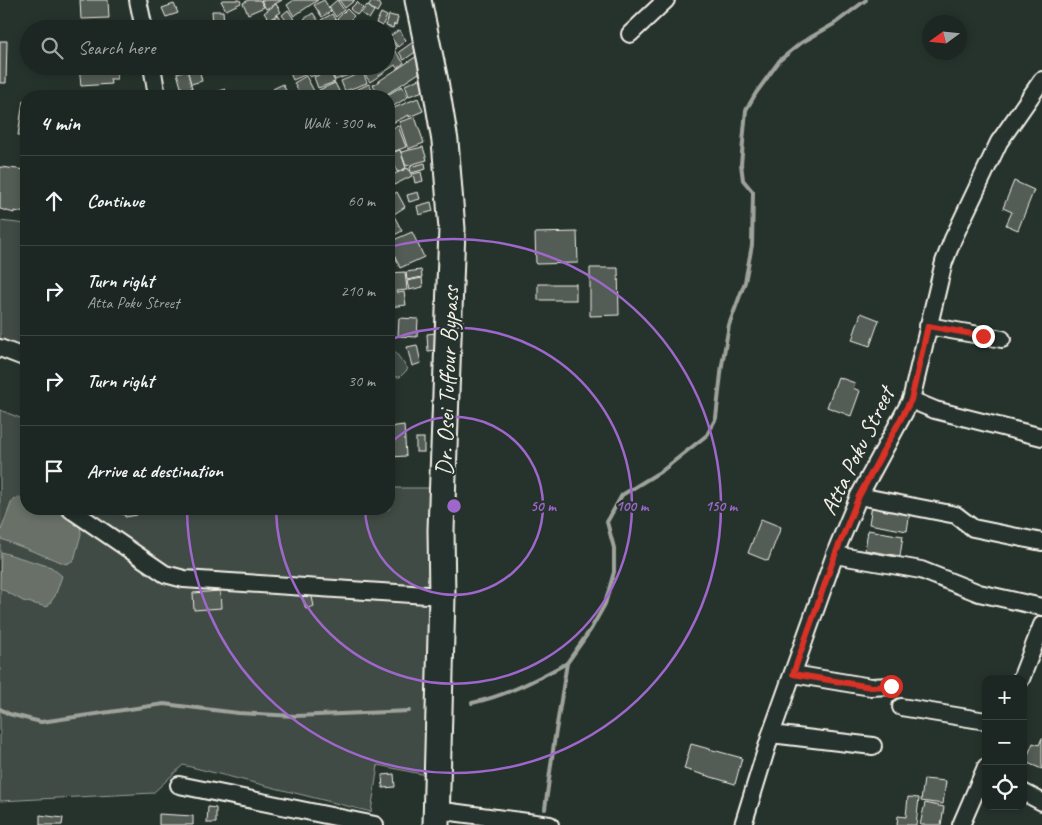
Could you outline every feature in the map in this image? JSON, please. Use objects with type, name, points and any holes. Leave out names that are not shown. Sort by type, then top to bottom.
[{"type":"highway","name":"Dr. Osei Tuffour Bypass","points":[[418,0],[446,141],[452,229],[441,530],[442,596],[436,817]]},
{"type":"street","points":[[138,0],[142,20]]},
{"type":"street","points":[[630,34],[666,0]]},
{"type":"street","points":[[154,75],[157,90]]},
{"type":"street","name":"Atta Poku Street","points":[[742,825],[771,734],[835,555],[859,496],[911,400],[944,262],[953,239],[990,158],[1042,80]]},
{"type":"street","points":[[928,326],[1002,339]]},
{"type":"street","points":[[0,348],[20,356]]},
{"type":"street","points":[[911,400],[935,410],[1042,437]]},
{"type":"street","points":[[859,496],[956,515],[973,528],[1042,542]]},
{"type":"street","points":[[79,515],[165,574],[184,579],[442,596]]},
{"type":"street","points":[[835,555],[921,570],[979,593],[1042,607]]},
{"type":"street","points":[[1023,675],[1042,625]]},
{"type":"street","points":[[793,674],[871,687],[891,686]]},
{"type":"street","points":[[901,708],[982,720]]},
{"type":"street","points":[[771,734],[873,746]]},
{"type":"street","points":[[961,825],[982,777]]},
{"type":"street","points":[[179,785],[375,825]]},
{"type":"street","points":[[1027,794],[1042,802]]},
{"type":"street","points":[[436,817],[550,825]]},
{"type":"shaded area","points":[[0,221],[20,223],[20,347],[0,341]]},
{"type":"shaded area","points":[[395,352],[408,369],[400,377],[395,377]]},
{"type":"shaded area","points":[[0,410],[20,418],[20,515],[395,515],[395,488],[433,488],[426,775],[378,765],[371,812],[183,765],[153,793],[0,801]]},
{"type":"shaded area","points":[[20,497],[20,515],[69,515],[80,522],[81,534],[74,560],[66,564],[1,539],[0,533],[12,501]]},
{"type":"shaded area","points":[[1,552],[51,567],[62,576],[55,596],[47,607],[23,601],[0,588]]},
{"type":"building","points":[[80,0],[108,0],[109,18],[81,19]]},
{"type":"building","points":[[240,0],[241,3],[226,10],[221,1]]},
{"type":"building","points":[[249,0],[260,0],[264,7],[248,14],[243,3]]},
{"type":"building","points":[[261,0],[282,0],[266,9]]},
{"type":"building","points":[[294,0],[318,0],[294,16],[287,5]]},
{"type":"building","points":[[324,0],[331,11],[322,17],[314,5]]},
{"type":"building","points":[[337,0],[344,10],[336,17],[329,7]]},
{"type":"building","points":[[339,0],[355,0],[345,8]]},
{"type":"building","points":[[372,0],[381,5],[377,12],[368,6]]},
{"type":"building","points":[[357,2],[363,8],[357,15],[350,9]]},
{"type":"building","points":[[174,4],[178,13],[166,17],[162,8]]},
{"type":"building","points":[[276,4],[281,12],[269,20],[264,13]]},
{"type":"building","points":[[367,5],[374,11],[369,19],[361,13]]},
{"type":"building","points":[[347,9],[354,16],[350,20],[337,19]]},
{"type":"building","points":[[288,10],[294,19],[286,20],[282,15]]},
{"type":"building","points":[[212,11],[223,11],[224,20],[213,20]]},
{"type":"building","points":[[313,13],[318,20],[305,20]]},
{"type":"building","points":[[381,13],[387,16],[385,20],[378,20]]},
{"type":"building","points":[[332,14],[336,20],[321,20]]},
{"type":"building","points":[[278,15],[282,20],[271,20]]},
{"type":"building","points":[[389,15],[398,17],[396,25],[395,20],[388,20]]},
{"type":"building","points":[[399,30],[406,40],[398,47],[395,43],[395,33]]},
{"type":"building","points":[[0,41],[7,41],[6,83],[0,83]]},
{"type":"building","points":[[413,42],[418,50],[404,60],[399,52]]},
{"type":"building","points":[[395,51],[404,63],[397,68],[395,65]]},
{"type":"building","points":[[417,56],[425,69],[393,90],[377,90],[373,85],[388,75],[395,75],[395,70]]},
{"type":"building","points":[[80,75],[117,75],[117,79],[110,79],[111,84],[81,86]]},
{"type":"building","points":[[178,75],[188,75],[192,90],[182,90]]},
{"type":"building","points":[[189,75],[200,75],[202,81],[191,84]]},
{"type":"building","points":[[291,75],[305,75],[293,80]]},
{"type":"building","points":[[332,75],[335,82],[318,88],[314,77]]},
{"type":"building","points":[[333,75],[349,75],[335,80]]},
{"type":"building","points":[[356,75],[364,75],[367,83],[345,90],[341,81]]},
{"type":"building","points":[[365,75],[380,75],[370,82]]},
{"type":"building","points":[[306,76],[313,90],[298,90],[294,83]]},
{"type":"building","points":[[421,78],[426,90],[409,96],[405,85]]},
{"type":"building","points":[[335,83],[338,90],[319,90]]},
{"type":"building","points":[[283,84],[286,90],[274,90]]},
{"type":"building","points":[[369,84],[372,90],[356,90]]},
{"type":"building","points":[[402,86],[408,97],[395,105],[395,90]]},
{"type":"building","points":[[418,98],[423,111],[395,122],[395,108]]},
{"type":"building","points":[[415,117],[424,143],[408,149],[399,122]]},
{"type":"building","points":[[398,126],[406,147],[395,151],[395,127]]},
{"type":"building","points":[[423,147],[427,160],[406,166],[401,152]]},
{"type":"building","points":[[400,150],[406,168],[397,172],[395,166],[395,152]]},
{"type":"building","points":[[425,163],[426,169],[411,173],[410,167]]},
{"type":"building","points":[[0,167],[20,169],[20,212],[14,211],[14,213],[0,209]]},
{"type":"building","points":[[408,168],[412,176],[395,184],[395,174]]},
{"type":"building","points":[[421,172],[423,181],[415,183],[413,174]]},
{"type":"building","points":[[1014,181],[1034,190],[1018,230],[1006,225],[1012,212],[1003,208]]},
{"type":"building","points":[[397,192],[405,207],[395,213],[395,193]]},
{"type":"building","points":[[418,192],[420,199],[409,202],[407,195]]},
{"type":"building","points":[[431,202],[433,211],[419,215],[417,206]]},
{"type":"building","points":[[395,218],[402,231],[395,235]]},
{"type":"building","points":[[412,232],[424,257],[400,268],[395,256],[395,239]]},
{"type":"building","points":[[577,232],[578,263],[536,264],[535,233]]},
{"type":"building","points":[[590,268],[618,268],[619,315],[590,316]]},
{"type":"building","points":[[421,270],[422,277],[407,280],[406,272]]},
{"type":"building","points":[[405,272],[407,290],[396,291],[397,293],[404,292],[406,305],[395,306],[395,273]]},
{"type":"building","points":[[422,278],[423,287],[409,290],[407,281]]},
{"type":"building","points":[[538,284],[576,284],[576,300],[538,300]]},
{"type":"building","points":[[861,313],[879,320],[870,346],[852,340]]},
{"type":"building","points":[[399,318],[418,319],[417,337],[398,336]]},
{"type":"building","points":[[436,333],[437,350],[428,351],[427,334]]},
{"type":"building","points":[[417,345],[421,363],[412,366],[407,347]]},
{"type":"building","points":[[838,377],[855,383],[853,388],[860,391],[851,416],[827,407]]},
{"type":"building","points":[[404,425],[406,456],[395,457],[395,426]]},
{"type":"building","points":[[416,438],[424,438],[424,452],[416,452]]},
{"type":"building","points":[[872,505],[910,511],[907,531],[869,524]]},
{"type":"building","points":[[761,519],[781,527],[768,561],[748,553]]},
{"type":"building","points":[[868,530],[903,536],[900,556],[865,550]]},
{"type":"building","points":[[220,591],[221,608],[194,610],[193,593]]},
{"type":"building","points":[[311,593],[314,606],[306,609],[302,596]]},
{"type":"building","points":[[1042,738],[1042,769],[1027,763],[1027,757],[1033,743],[1039,745]]},
{"type":"building","points":[[691,744],[742,758],[735,784],[684,769]]},
{"type":"building","points":[[394,774],[395,787],[383,788],[382,775]]},
{"type":"building","points":[[924,779],[946,781],[943,804],[921,801]]},
{"type":"building","points":[[908,797],[919,798],[916,825],[897,825],[898,816],[906,817]]},
{"type":"building","points":[[925,803],[944,807],[941,825],[920,825]]},
{"type":"building","points":[[208,807],[216,808],[216,823],[207,823]]},
{"type":"building","points":[[159,814],[193,816],[193,825],[159,825]]},
{"type":"building","points":[[40,815],[63,818],[62,825],[40,825]]},
{"type":"waterway","points":[[545,809],[567,663],[591,629],[605,604],[614,572],[614,548],[607,522],[622,495],[663,470],[707,435],[716,418],[729,325],[745,282],[752,245],[753,192],[743,180],[741,164],[746,110],[780,60],[801,43],[834,24],[866,0]]},
{"type":"waterway","points":[[472,703],[509,691],[567,663]]},
{"type":"waterway","points":[[0,709],[9,714],[41,722],[164,704],[238,713],[295,716],[409,711]]},
{"type":"route","points":[[891,686],[871,687],[793,674],[835,555],[859,496],[911,400],[928,326],[983,336]]}]
